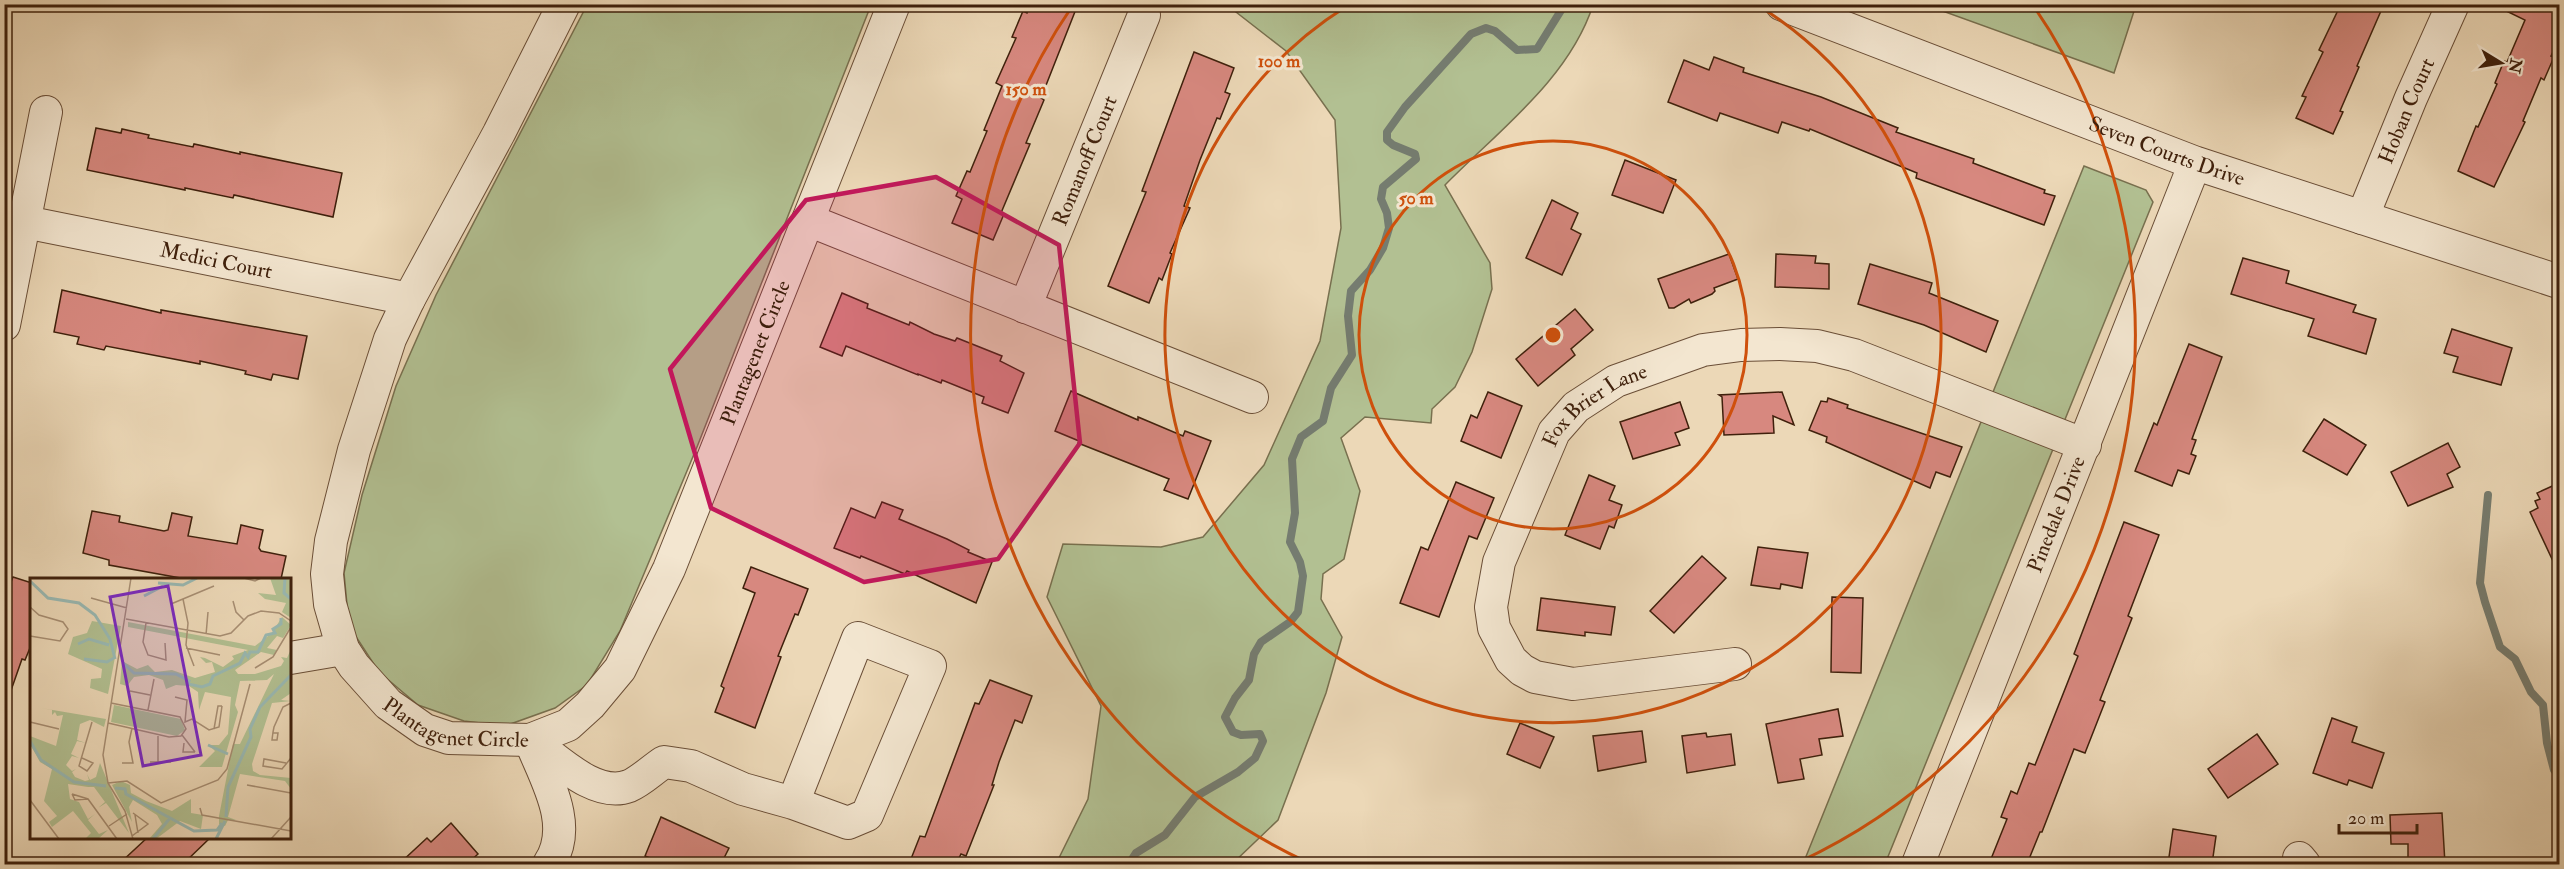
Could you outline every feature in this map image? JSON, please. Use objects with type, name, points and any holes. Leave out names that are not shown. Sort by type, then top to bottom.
[{"type":"street","name":"Plantagenet Circle","points":[[564,4],[390,339],[354,450],[331,542],[327,574],[330,604],[343,649],[354,666],[388,704],[425,730],[449,738],[530,740],[568,725],[590,705],[620,669],[669,569],[894,4]]},
{"type":"street","name":"Seven Courts Drive","points":[[1782,4],[2195,163],[2559,282]]},
{"type":"street","name":"Hoban Court","points":[[2362,218],[2411,98],[2453,4]]},
{"type":"street","name":"Romanoff Court","points":[[1025,307],[1144,15]]},
{"type":"street","points":[[4,325],[46,112]]},
{"type":"street","name":"Pinedale Drive","points":[[1918,864],[2195,163]]},
{"type":"street","points":[[808,220],[1252,397]]},
{"type":"street","name":"Medici Court","points":[[25,222],[409,299]]},
{"type":"street","name":"Fox Brier Lane","points":[[1735,664],[1573,684],[1535,677],[1522,670],[1502,647],[1494,628],[1491,608],[1499,562],[1554,432],[1576,408],[1608,386],[1616,381],[1702,350],[1780,344],[1817,346],[1854,355],[2085,445]]},
{"type":"street","points":[[530,740],[593,786],[609,789],[629,786],[664,762],[691,766],[743,789],[793,803],[848,823],[867,815],[930,666],[858,638],[793,803]]},
{"type":"street","points":[[291,658],[343,649]]},
{"type":"street","points":[[530,740],[558,810],[561,830],[558,852],[549,864]]},
{"type":"highlighted area","points":[[936,177],[1059,245],[1080,443],[998,559],[864,582],[711,508],[670,369],[806,200]]},
{"type":"green space","points":[[587,5],[871,5],[697,447],[620,631],[587,685],[555,708],[505,726],[464,721],[418,705],[379,672],[349,626],[344,573],[362,495],[396,386],[436,295]]},
{"type":"green space","points":[[1227,5],[1593,5],[1582,32],[1550,80],[1509,124],[1445,185],[1490,263],[1492,289],[1472,352],[1455,387],[1432,409],[1431,423],[1365,417],[1341,438],[1360,491],[1344,559],[1323,574],[1321,599],[1342,637],[1326,693],[1278,820],[1232,864],[1056,864],[1088,799],[1101,706],[1047,597],[1063,544],[1161,547],[1203,537],[1264,465],[1320,341],[1341,228],[1335,120],[1286,51]]},
{"type":"green space","points":[[1926,5],[2136,5],[2114,73]]},
{"type":"green space","points":[[2084,166],[2146,190],[2153,202],[1885,864],[1803,864]]},
{"type":"building","points":[[1030,4],[1078,4],[1041,98],[1044,100],[1026,143],[1030,144],[1001,213],[1004,214],[993,240],[952,223],[962,199],[956,196],[967,171],[970,172],[987,131],[984,130],[1002,86],[996,83],[1016,38],[1012,37],[1023,11],[1027,13]]},
{"type":"building","points":[[2341,4],[2384,4],[2357,66],[2359,67],[2333,134],[2296,118],[2306,97],[2302,96],[2323,52],[2319,50]]},
{"type":"building","points":[[2492,4],[2550,4],[2559,9],[2559,39],[2551,56],[2554,57],[2544,80],[2541,78],[2523,121],[2525,122],[2494,187],[2458,171],[2476,126],[2478,127],[2497,84],[2495,83],[2504,61],[2507,62],[2525,20]]},
{"type":"building","points":[[1194,52],[1234,68],[1225,92],[1230,94],[1220,119],[1217,118],[1200,160],[1184,206],[1190,208],[1170,253],[1172,254],[1162,280],[1159,278],[1149,303],[1108,286],[1146,192],[1142,191]]},
{"type":"building","points":[[1714,57],[1744,68],[1743,72],[1821,97],[1898,128],[1896,132],[1974,159],[1973,163],[2045,190],[2044,193],[2055,196],[2044,225],[1916,178],[1917,173],[1810,129],[1809,131],[1782,122],[1778,133],[1720,113],[1717,121],[1668,102],[1684,60],[1709,70]]},
{"type":"building","points":[[96,128],[121,133],[122,129],[149,135],[148,138],[193,147],[194,144],[240,154],[240,152],[342,173],[333,217],[234,195],[233,198],[185,188],[185,190],[87,170]]},
{"type":"building","points":[[1625,160],[1676,180],[1663,213],[1612,195]]},
{"type":"building","points":[[1552,200],[1578,213],[1571,229],[1581,234],[1562,275],[1526,258]]},
{"type":"building","points":[[1729,254],[1738,279],[1714,288],[1715,291],[1712,294],[1691,303],[1689,299],[1674,308],[1669,308],[1658,279]]},
{"type":"building","points":[[1776,254],[1816,256],[1815,263],[1829,264],[1829,289],[1775,287]]},
{"type":"building","points":[[2243,258],[2289,271],[2286,283],[2356,305],[2353,312],[2376,319],[2366,354],[2308,336],[2314,319],[2231,294]]},
{"type":"building","points":[[1870,264],[1932,283],[1929,293],[1998,321],[1986,352],[1924,325],[1858,304]]},
{"type":"building","points":[[62,290],[161,313],[161,310],[307,336],[298,379],[273,374],[271,380],[245,374],[246,371],[200,361],[200,364],[106,346],[104,350],[77,344],[79,337],[54,332]]},
{"type":"building","points":[[842,293],[868,304],[867,308],[909,325],[910,322],[934,334],[955,341],[957,338],[1002,356],[1000,361],[1024,373],[1008,413],[982,403],[984,397],[942,380],[941,383],[918,375],[846,346],[842,356],[820,347]]},
{"type":"building","points":[[1575,309],[1593,330],[1571,349],[1575,355],[1538,386],[1516,359]]},
{"type":"building","points":[[2452,329],[2512,348],[2501,385],[2453,372],[2458,357],[2444,353]]},
{"type":"building","points":[[2189,344],[2222,357],[2192,439],[2196,440],[2191,454],[2196,456],[2189,474],[2178,470],[2172,486],[2135,471],[2154,423],[2157,425]]},
{"type":"building","points":[[1071,391],[1138,420],[1138,417],[1183,436],[1185,431],[1211,441],[1188,499],[1164,490],[1169,479],[1078,443],[1079,441],[1055,431]]},
{"type":"building","points":[[1488,392],[1522,406],[1501,458],[1461,441],[1471,415],[1477,418]]},
{"type":"building","points":[[1782,392],[1794,425],[1773,416],[1774,433],[1724,435],[1722,397],[1719,395]]},
{"type":"building","points":[[1828,398],[1848,405],[1847,408],[1962,447],[1950,477],[1936,472],[1930,488],[1826,442],[1827,437],[1809,430],[1821,401],[1827,402]]},
{"type":"building","points":[[1680,402],[1689,428],[1675,433],[1680,445],[1633,459],[1620,422]]},
{"type":"building","points":[[2324,419],[2366,445],[2347,475],[2303,451]]},
{"type":"building","points":[[2448,443],[2460,467],[2447,474],[2453,487],[2408,506],[2391,472]]},
{"type":"building","points":[[1589,475],[1615,486],[1609,500],[1622,505],[1614,528],[1609,526],[1600,549],[1565,535]]},
{"type":"building","points":[[1456,482],[1494,498],[1477,539],[1469,536],[1439,617],[1400,603],[1421,547],[1428,550]]},
{"type":"building","points":[[2559,483],[2559,574],[2530,512],[2538,508],[2535,501],[2540,499],[2537,493]]},
{"type":"building","points":[[882,502],[903,510],[899,519],[947,539],[969,550],[968,552],[992,562],[976,603],[907,571],[905,574],[834,548],[851,508],[875,518]]},
{"type":"building","points":[[92,511],[120,516],[119,522],[164,531],[168,530],[172,513],[192,517],[188,536],[237,544],[241,525],[263,530],[259,548],[261,551],[286,556],[281,578],[180,578],[109,565],[109,560],[83,553]]},
{"type":"building","points":[[2124,522],[2159,535],[2128,616],[2132,618],[2100,700],[2105,702],[2085,753],[2074,749],[2027,864],[1989,864],[2007,819],[2001,817],[2011,791],[2017,794],[2029,763],[2035,765],[2078,656],[2074,654]]},
{"type":"building","points":[[1758,547],[1808,553],[1802,588],[1781,584],[1780,589],[1751,585]]},
{"type":"building","points":[[1702,556],[1726,578],[1674,633],[1650,611]]},
{"type":"building","points":[[751,567],[808,589],[778,656],[781,657],[755,728],[715,712],[724,688],[721,686],[755,593],[743,588]]},
{"type":"building","points":[[13,577],[30,582],[30,648],[25,660],[22,659],[8,699],[4,699],[4,599]]},
{"type":"building","points":[[1832,597],[1863,598],[1861,673],[1831,672]]},
{"type":"building","points":[[1541,598],[1615,607],[1611,635],[1585,632],[1585,636],[1537,630]]},
{"type":"building","points":[[990,680],[1032,696],[1022,723],[1015,720],[999,762],[992,785],[994,785],[966,856],[961,854],[956,864],[909,864],[920,836],[925,837],[975,703],[979,704]]},
{"type":"building","points":[[1838,709],[1843,736],[1819,739],[1822,755],[1800,759],[1804,779],[1778,783],[1766,724]]},
{"type":"building","points":[[2332,718],[2357,727],[2352,742],[2384,753],[2372,788],[2349,780],[2347,785],[2313,773]]},
{"type":"building","points":[[1520,723],[1554,737],[1540,768],[1507,754]]},
{"type":"building","points":[[1642,731],[1646,762],[1598,771],[1593,736]]},
{"type":"building","points":[[1706,733],[1707,737],[1731,734],[1735,765],[1687,773],[1682,736]]},
{"type":"building","points":[[2257,734],[2278,764],[2228,798],[2208,769]]},
{"type":"building","points":[[2442,813],[2445,864],[2408,864],[2408,844],[2391,844],[2390,815]]},
{"type":"building","points":[[661,817],[729,848],[721,864],[666,864],[645,856]]},
{"type":"building","points":[[451,823],[478,854],[467,864],[399,864],[427,838],[431,842]]},
{"type":"building","points":[[2173,829],[2216,836],[2212,864],[2168,864]]},
{"type":"building","points":[[146,839],[209,839],[183,864],[119,864]]},
{"type":"waterway","points":[[1129,864],[1136,853],[1165,835],[1195,797],[1238,772],[1255,758],[1263,741],[1260,734],[1241,735],[1233,732],[1225,717],[1235,698],[1249,680],[1254,654],[1261,642],[1290,622],[1298,612],[1303,576],[1300,562],[1290,542],[1295,513],[1292,459],[1301,437],[1323,421],[1331,388],[1352,355],[1348,316],[1351,291],[1370,270],[1383,248],[1389,228],[1387,213],[1381,199],[1383,187],[1416,159],[1415,154],[1387,140],[1387,132],[1405,107],[1471,34],[1486,28],[1495,31],[1517,50],[1537,49],[1565,4]]},
{"type":"waterway","points":[[2488,495],[2480,583],[2500,647],[2515,659],[2531,692],[2543,705],[2547,743],[2554,770],[2560,777]]}]
